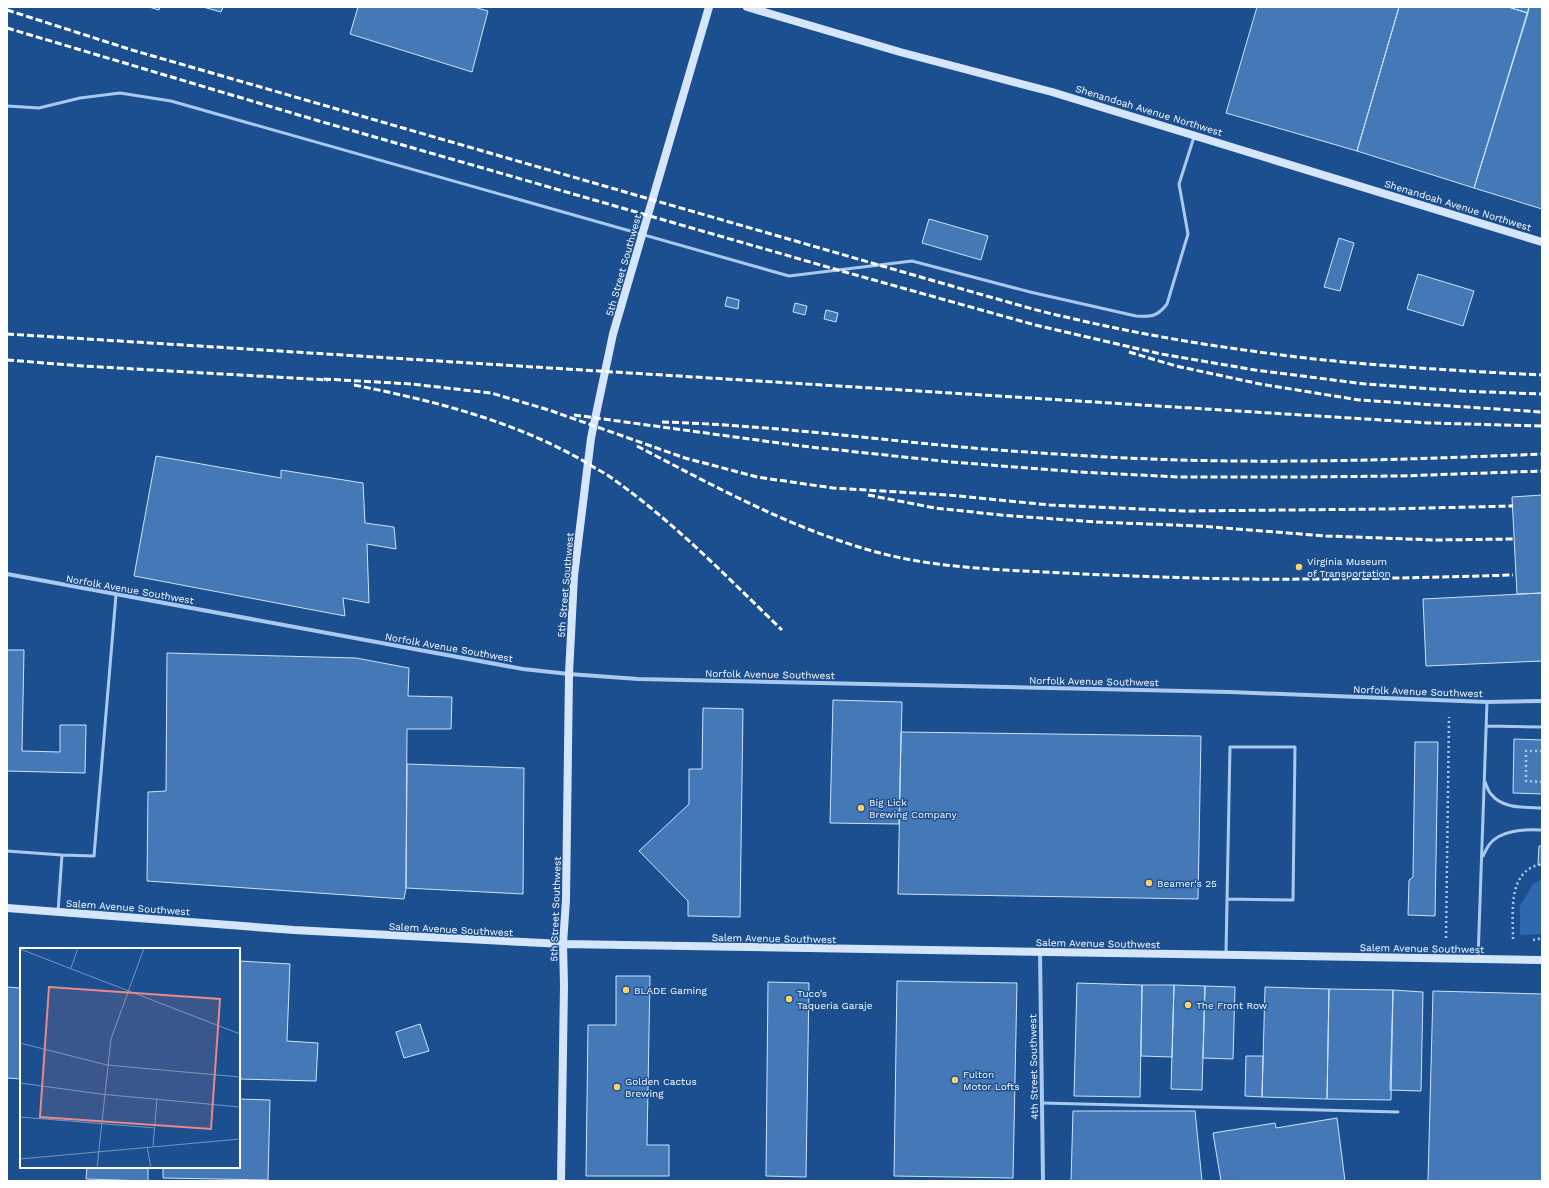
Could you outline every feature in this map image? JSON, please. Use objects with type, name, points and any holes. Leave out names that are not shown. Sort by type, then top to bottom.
[{"type":"street","name":"5th Street Southwest","points":[[561,1181],[564,985],[563,944],[566,900],[569,674],[574,576],[591,438],[613,334],[709,7]]},
{"type":"street","name":"Shenandoah Avenue Northwest","points":[[747,7],[900,52],[1052,92],[1542,242]]},
{"type":"street","name":"Norfolk Avenue Southwest","points":[[7,574],[523,669],[569,674],[638,679],[1230,692],[1487,702],[1542,701]]},
{"type":"street","name":"Salem Avenue Southwest","points":[[7,908],[294,930],[563,944],[1542,960]]},
{"type":"street","name":"4th Street Southwest","points":[[1040,952],[1043,1181]]},
{"type":"lane","points":[[7,106],[39,108],[80,98],[120,93],[171,101],[788,276],[912,261],[1030,292],[1136,316],[1149,317],[1160,312],[1167,304],[1188,234],[1179,184],[1195,135]]},
{"type":"lane","points":[[7,851],[94,856],[116,595]]},
{"type":"lane","points":[[1478,959],[1483,858],[1487,702]]},
{"type":"lane","points":[[1487,726],[1542,727]]},
{"type":"lane","points":[[1226,955],[1227,899],[1230,747],[1295,747],[1293,900],[1227,899]]},
{"type":"lane","points":[[1485,781],[1491,794],[1502,804],[1542,808]]},
{"type":"lane","points":[[1483,858],[1490,843],[1505,834],[1524,829],[1542,830]]},
{"type":"lane","points":[[58,912],[62,855]]},
{"type":"lane","points":[[1042,1103],[1398,1112]]},
{"type":"path","points":[[1446,938],[1449,716]]},
{"type":"path","points":[[1542,751],[1526,751],[1526,782],[1542,782]]},
{"type":"path","points":[[1513,939],[1514,895],[1518,881],[1526,871],[1542,864]]},
{"type":"path","points":[[1533,940],[1542,938]]},
{"type":"shaded area","points":[[1542,879],[1542,934],[1520,935],[1520,906],[1533,884]]},
{"type":"building","points":[[149,7],[160,7],[159,10]]},
{"type":"building","points":[[203,7],[223,7],[221,12]]},
{"type":"building","points":[[358,7],[474,7],[488,11],[472,72],[350,34]]},
{"type":"building","points":[[1257,7],[1399,7],[1357,151],[1226,113]]},
{"type":"building","points":[[1399,7],[1508,7],[1528,13],[1474,188],[1357,151]]},
{"type":"building","points":[[1508,7],[1529,7],[1528,13]]},
{"type":"building","points":[[1529,7],[1542,7],[1542,209],[1474,188]]},
{"type":"building","points":[[929,219],[988,236],[981,260],[922,243]]},
{"type":"building","points":[[1339,238],[1354,243],[1340,291],[1324,287]]},
{"type":"building","points":[[1418,274],[1474,291],[1463,326],[1407,309]]},
{"type":"building","points":[[727,297],[739,300],[738,309],[725,306]]},
{"type":"building","points":[[795,303],[807,306],[805,315],[793,312]]},
{"type":"building","points":[[826,310],[838,313],[836,322],[824,319]]},
{"type":"building","points":[[156,456],[281,478],[281,470],[363,483],[365,523],[394,527],[396,549],[367,544],[369,603],[343,598],[345,616],[134,576]]},
{"type":"building","points":[[1542,495],[1542,593],[1517,594],[1512,497]]},
{"type":"building","points":[[1542,593],[1542,661],[1426,666],[1423,599]]},
{"type":"building","points":[[7,650],[24,650],[22,751],[60,752],[60,725],[86,725],[85,773],[7,771]]},
{"type":"building","points":[[167,653],[356,658],[409,668],[408,696],[452,697],[451,729],[407,729],[406,888],[404,899],[147,881],[148,792],[166,791]]},
{"type":"building","points":[[833,700],[902,702],[899,824],[830,823]]},
{"type":"building","points":[[703,708],[743,709],[740,917],[688,916],[688,901],[639,851],[689,804],[689,769],[702,769]]},
{"type":"building","points":[[901,732],[1201,736],[1198,899],[898,894]]},
{"type":"building","points":[[1514,739],[1542,740],[1542,794],[1513,793]]},
{"type":"building","points":[[1415,742],[1438,742],[1435,916],[1408,915],[1409,880],[1413,877]]},
{"type":"building","points":[[407,764],[524,768],[523,894],[406,888]]},
{"type":"building","points":[[1539,846],[1542,846],[1542,865],[1538,865]]},
{"type":"building","points":[[240,961],[290,964],[287,1041],[318,1043],[316,1081],[240,1079]]},
{"type":"building","points":[[616,976],[650,976],[647,1145],[669,1145],[669,1176],[586,1176],[588,1025],[616,1025]]},
{"type":"building","name":"Fulton Motor Lofts","points":[[897,981],[1017,983],[1013,1178],[894,1176]]},
{"type":"building","points":[[768,982],[809,983],[806,1177],[766,1176]]},
{"type":"building","points":[[1077,983],[1142,985],[1140,1097],[1074,1096]]},
{"type":"building","points":[[1142,985],[1174,985],[1172,1057],[1141,1056]]},
{"type":"building","points":[[1174,985],[1205,986],[1202,1090],[1171,1089]]},
{"type":"building","points":[[1205,986],[1235,987],[1233,1059],[1203,1058]]},
{"type":"building","points":[[7,987],[20,988],[20,1079],[7,1078]]},
{"type":"building","points":[[1265,987],[1329,989],[1327,1099],[1262,1097]]},
{"type":"building","points":[[1329,989],[1393,990],[1391,1100],[1327,1099]]},
{"type":"building","points":[[1393,990],[1423,992],[1421,1091],[1390,1090]]},
{"type":"building","points":[[1433,991],[1542,994],[1542,1181],[1428,1181]]},
{"type":"building","points":[[420,1024],[429,1051],[404,1058],[396,1032]]},
{"type":"building","points":[[1246,1056],[1263,1056],[1262,1097],[1245,1096]]},
{"type":"building","points":[[240,1099],[270,1100],[268,1180],[163,1178],[163,1168],[240,1168]]},
{"type":"building","points":[[1073,1111],[1195,1111],[1202,1181],[1071,1181]]},
{"type":"building","points":[[1337,1118],[1345,1181],[1221,1181],[1213,1133],[1275,1123],[1276,1128]]},
{"type":"building","points":[[87,1168],[148,1168],[148,1181],[86,1179]]},
{"type":"railway","points":[[7,10],[132,50],[1059,316],[1161,337],[1288,356],[1397,366],[1542,375]]},
{"type":"railway","points":[[7,28],[319,121],[1035,325],[1161,354],[1255,370],[1365,384],[1462,391],[1542,394]]},
{"type":"railway","points":[[7,334],[1430,423],[1542,426]]},
{"type":"railway","points":[[1129,352],[1176,366],[1260,384],[1359,400],[1542,412]]},
{"type":"railway","points":[[7,360],[83,366],[328,380]]},
{"type":"railway","points":[[324,379],[411,384],[491,393],[549,410],[685,458],[757,477],[833,488],[948,495],[1050,505],[1185,511],[1513,506]]},
{"type":"railway","points":[[354,385],[414,398],[474,414],[532,435],[587,463],[613,479],[658,514],[679,532],[782,630]]},
{"type":"railway","points":[[574,415],[801,446],[951,462],[1079,472],[1179,477],[1298,477],[1400,476],[1542,471]]},
{"type":"railway","points":[[662,422],[783,429],[984,449],[1162,459],[1217,461],[1325,461],[1542,454]]},
{"type":"railway","points":[[637,446],[754,505],[814,531],[876,552],[901,558],[953,566],[1005,570],[1222,579],[1357,579],[1513,575]]},
{"type":"railway","points":[[868,495],[935,508],[1001,515],[1095,522],[1199,526],[1326,536],[1435,540],[1514,539]]},
{"type":"place","name":"Virginia Museum of Transportation","points":[[1299,567]]},
{"type":"place","name":"Big Lick Brewing Company","points":[[861,808]]},
{"type":"place","name":"Beamer's 25","points":[[1149,883]]},
{"type":"place","name":"BLADE Gaming","points":[[626,990]]},
{"type":"place","name":"Tuco’s Taqueria Garaje","points":[[789,999]]},
{"type":"place","name":"The Front Row","points":[[1188,1005]]},
{"type":"place","name":"Fulton Motor Lofts","points":[[955,1080]]},
{"type":"place","name":"Golden Cactus Brewing","points":[[617,1087]]}]
